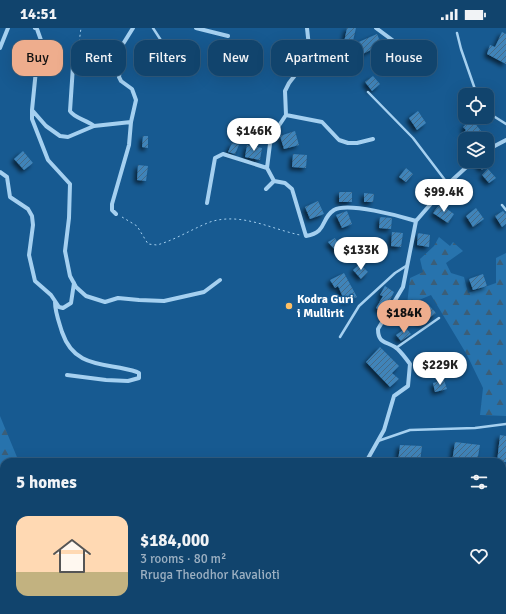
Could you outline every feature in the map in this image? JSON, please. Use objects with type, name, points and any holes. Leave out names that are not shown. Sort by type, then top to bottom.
[{"type":"street","points":[[0,48],[8,28]]},
{"type":"street","points":[[35,28],[41,36],[42,43],[36,70],[32,119],[48,160],[70,184],[69,218],[65,251],[70,276],[74,283],[86,296],[101,301],[118,298],[155,301],[189,296],[204,292],[220,280]]},
{"type":"street","points":[[116,214],[112,210],[112,204],[129,145],[131,122],[136,100],[132,89],[121,81],[119,70],[123,44],[133,28]]},
{"type":"street","points":[[196,28],[228,36]]},
{"type":"street","points":[[274,181],[267,168],[270,144],[276,130],[286,115],[285,91],[289,83],[310,56],[307,28]]},
{"type":"street","points":[[376,28],[392,40]]},
{"type":"street","points":[[72,76],[70,111],[72,114],[88,121],[94,126]]},
{"type":"street","points":[[32,110],[46,126],[60,136],[68,137],[94,126],[131,122]]},
{"type":"street","points":[[286,115],[322,122],[339,140],[348,143],[357,143],[373,139]]},
{"type":"street","points":[[494,146],[506,140]]},
{"type":"street","points":[[207,203],[215,158],[223,154],[267,168]]},
{"type":"street","points":[[368,458],[384,430],[394,396],[408,386],[410,379],[410,364],[396,348],[382,342],[378,336],[378,329],[403,287],[416,221],[448,184],[465,168]]},
{"type":"street","points":[[0,172],[7,178],[10,197],[28,209],[32,216],[33,225],[29,256],[35,281],[51,295],[59,307],[63,308],[71,303],[74,283]]},
{"type":"street","points":[[274,181],[285,183],[292,189],[306,236],[321,230],[334,210],[342,208],[390,213],[416,221]]},
{"type":"street","points":[[266,189],[274,181]]},
{"type":"street","points":[[55,302],[55,309],[63,334],[74,353],[89,361],[140,374],[139,378],[128,381],[67,375]]},
{"type":"lane","points":[[153,28],[161,40]]},
{"type":"lane","points":[[457,33],[475,88]]},
{"type":"lane","points":[[368,92],[413,138],[448,184]]},
{"type":"lane","points":[[494,116],[506,124]]},
{"type":"lane","points":[[502,205],[506,210]]},
{"type":"lane","points":[[340,337],[359,306],[394,273],[406,266]]},
{"type":"lane","points":[[396,348],[440,318]]},
{"type":"lane","points":[[376,442],[410,430],[475,428],[506,424]]},
{"type":"path","points":[[79,40],[81,28]]},
{"type":"path","points":[[116,214],[137,226],[148,244],[157,245],[211,222],[224,219],[238,219],[306,236]]},
{"type":"green space","points":[[439,237],[450,246],[453,242],[463,251],[446,263],[451,273],[464,277],[468,293],[496,283],[496,258],[506,253],[506,416],[480,415],[483,388],[467,355],[431,295],[407,305],[410,278],[423,272],[420,259],[434,246]]},
{"type":"green space","points":[[0,416],[17,458],[0,458]]},
{"type":"building","points":[[347,28],[356,28],[353,40],[344,40]]},
{"type":"building","points":[[502,32],[506,34],[506,64],[487,54],[490,45],[495,47]]},
{"type":"building","points":[[377,34],[379,40],[371,40],[371,50],[363,54],[363,40]]},
{"type":"building","points":[[373,76],[380,84],[372,91],[365,82]]},
{"type":"building","points":[[418,111],[426,123],[417,130],[409,118]]},
{"type":"building","points":[[467,124],[476,124],[481,131],[464,132],[466,130],[463,127]]},
{"type":"building","points":[[295,131],[299,145],[284,149],[280,136]]},
{"type":"building","points":[[143,136],[148,136],[148,148],[142,147]]},
{"type":"building","points":[[232,143],[239,145],[235,154],[228,152]]},
{"type":"building","points":[[247,145],[262,148],[260,160],[245,157]]},
{"type":"building","points":[[23,151],[33,163],[24,170],[14,159]]},
{"type":"building","points":[[293,154],[307,155],[306,168],[292,167]]},
{"type":"building","points":[[138,165],[148,166],[146,181],[137,180]]},
{"type":"building","points":[[406,168],[413,174],[406,182],[399,177]]},
{"type":"building","points":[[488,169],[496,178],[489,183],[482,175]]},
{"type":"building","points":[[339,192],[352,192],[352,202],[339,202]]},
{"type":"building","points":[[364,193],[374,194],[373,202],[364,202]]},
{"type":"building","points":[[318,201],[324,214],[310,219],[305,207]]},
{"type":"building","points":[[440,204],[454,214],[448,223],[433,213]]},
{"type":"building","points":[[476,208],[484,219],[473,227],[466,216]]},
{"type":"building","points":[[347,211],[352,224],[342,228],[336,215]]},
{"type":"building","points":[[503,211],[506,214],[506,224],[502,227],[495,216]]},
{"type":"building","points":[[380,217],[392,218],[391,229],[379,228]]},
{"type":"building","points":[[392,232],[403,233],[401,247],[391,246]]},
{"type":"building","points":[[418,233],[430,235],[429,247],[417,245]]},
{"type":"building","points":[[335,238],[341,249],[337,252],[328,242]]},
{"type":"building","points":[[360,264],[368,272],[361,279],[353,270]]},
{"type":"building","points":[[344,273],[357,297],[345,302],[338,286],[335,288],[330,280]]},
{"type":"building","points":[[483,274],[487,286],[473,290],[469,279]]},
{"type":"building","points":[[385,286],[394,292],[384,312],[376,308],[383,296],[380,295]]},
{"type":"building","points":[[428,304],[436,313],[421,324],[414,315]]},
{"type":"building","points":[[406,328],[411,334],[401,341],[396,335]]},
{"type":"building","points":[[380,347],[399,366],[392,373],[399,379],[390,387],[366,362]]},
{"type":"building","points":[[452,354],[459,365],[448,372],[441,362]]},
{"type":"building","points":[[444,380],[447,389],[435,392],[433,383]]},
{"type":"building","points":[[500,435],[506,436],[506,458],[497,458]]},
{"type":"building","points":[[455,442],[480,445],[478,458],[453,458]]},
{"type":"building","points":[[400,445],[422,446],[420,458],[398,458]]},
{"type":"place","name":"Kodra Guri i Mullirit","points":[[289,306]]}]
